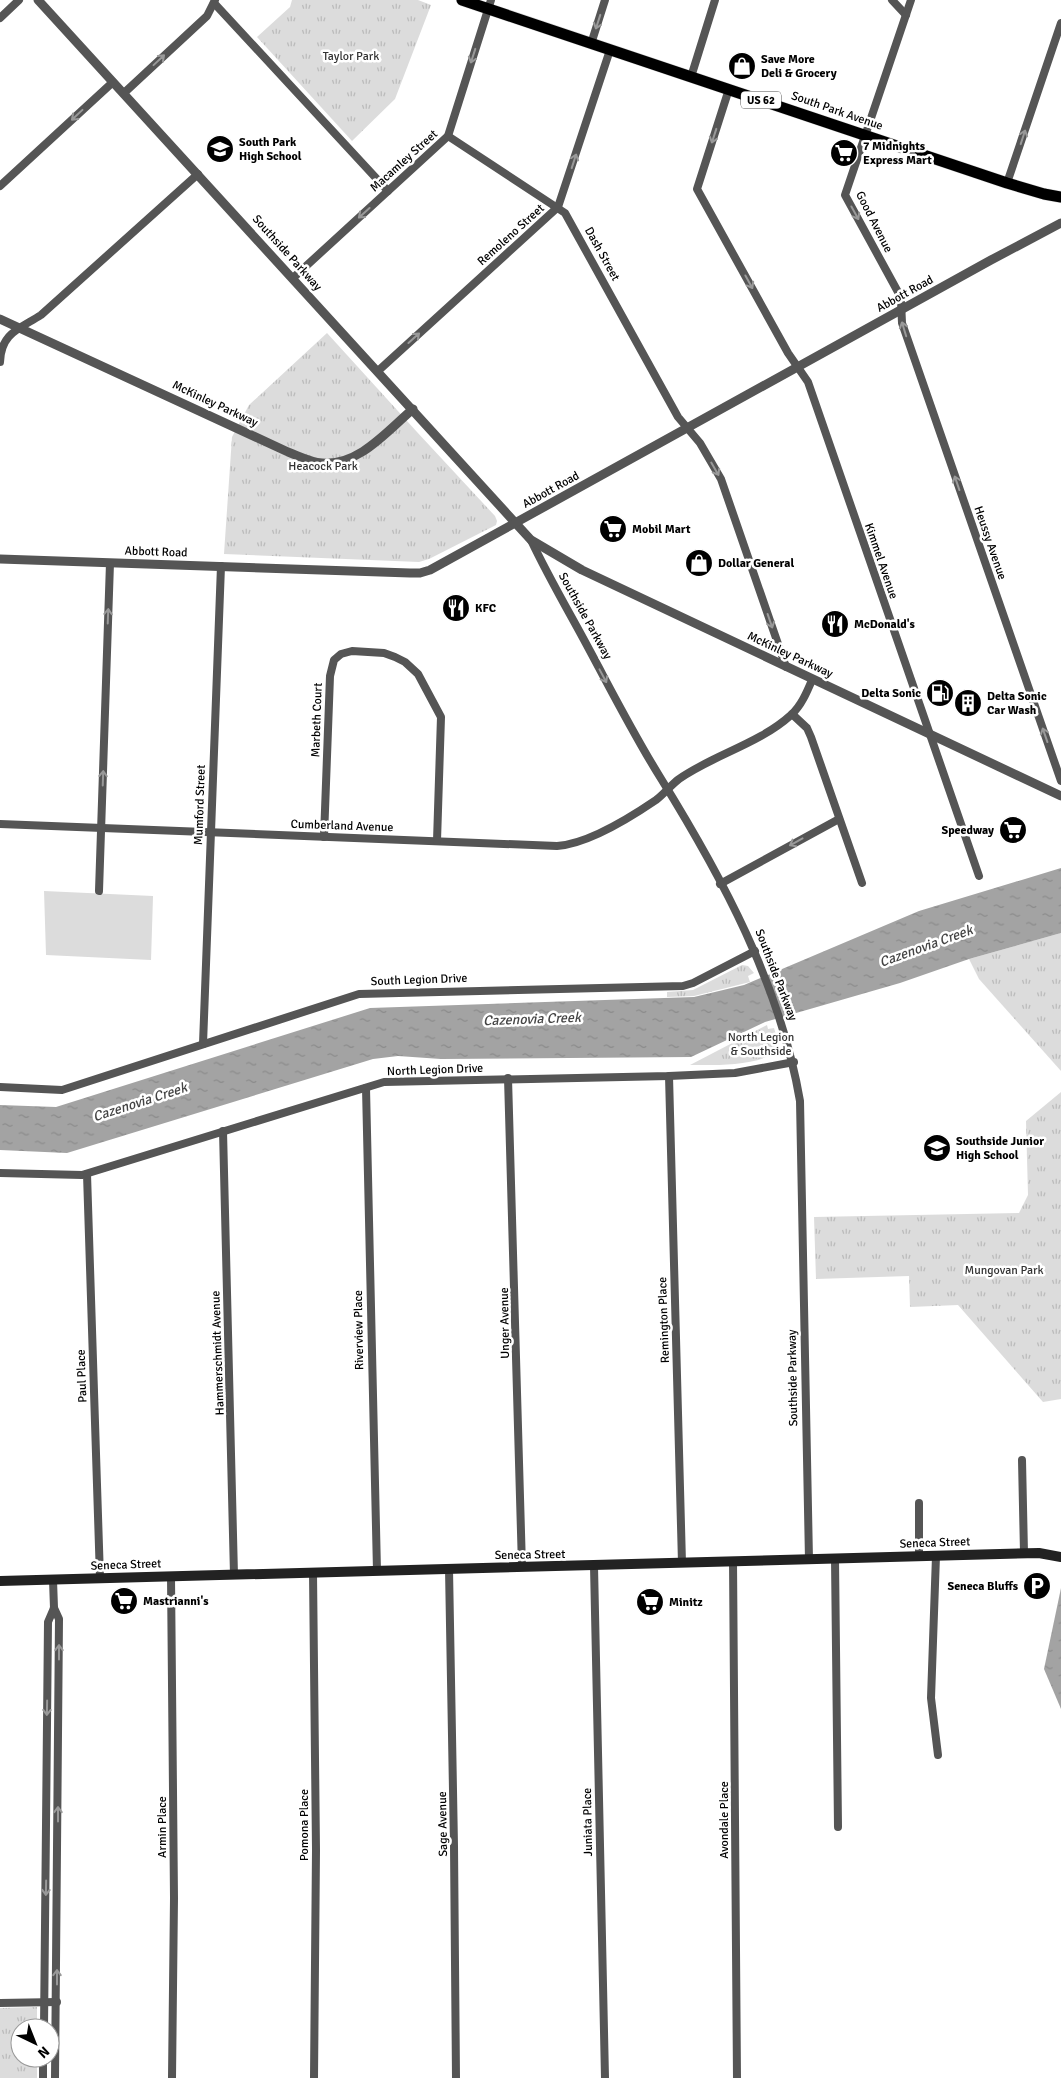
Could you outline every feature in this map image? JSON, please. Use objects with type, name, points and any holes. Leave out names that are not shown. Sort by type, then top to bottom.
[{"type":"main road","name":"South Park Avenue","points":[[462,0],[490,5],[591,44],[1007,183],[1061,197]]},
{"type":"main road","name":"Seneca Street","points":[[0,1581],[1024,1553],[1039,1553],[1061,1557]]},
{"type":"street","points":[[0,18],[19,0]]},
{"type":"street","name":"Southside Parkway","points":[[38,0],[516,524]]},
{"type":"street","points":[[591,44],[605,0]]},
{"type":"street","points":[[691,77],[715,0]]},
{"type":"street","points":[[892,0],[906,15]]},
{"type":"street","name":"Good Avenue","points":[[900,311],[901,301],[898,292],[845,196],[910,0]]},
{"type":"street","points":[[124,93],[207,16],[214,1],[388,191]]},
{"type":"street","name":"Macamley Street","points":[[293,278],[448,136],[490,5]]},
{"type":"street","points":[[1007,183],[1061,23]]},
{"type":"street","name":"Remoleno Street","points":[[378,371],[558,207],[610,50]]},
{"type":"street","points":[[0,186],[113,82]]},
{"type":"street","name":"Kimmel Avenue","points":[[729,89],[697,189],[788,353],[808,382],[979,876]]},
{"type":"street","name":"Dash Street","points":[[448,136],[566,213],[678,417],[700,443],[721,480],[786,667]]},
{"type":"street","points":[[0,362],[0,351],[5,340],[12,333],[42,315],[198,174]]},
{"type":"street","name":"Abbott Road","points":[[0,559],[420,573],[446,562],[516,524],[1061,223]]},
{"type":"street","name":"Heussy Avenue","points":[[900,311],[902,323],[1061,782]]},
{"type":"street","name":"McKinley Parkway","points":[[0,319],[288,452],[320,463],[351,459],[375,442],[413,409]]},
{"type":"street","name":"McKinley Parkway","points":[[516,524],[531,540],[577,568],[1061,796]]},
{"type":"street","name":"Southside Parkway","points":[[531,540],[606,683],[668,790],[755,951],[794,1062],[800,1101],[809,1560]]},
{"type":"street","points":[[99,891],[110,562]]},
{"type":"street","name":"Mumford Street","points":[[203,1044],[221,566]]},
{"type":"street","name":"Marbeth Court","points":[[324,837],[330,676],[334,660],[341,654],[352,651],[384,653],[405,662],[418,674],[441,716],[437,841]]},
{"type":"street","points":[[812,680],[799,706],[792,714],[807,728],[862,883]]},
{"type":"street","name":"Cumberland Avenue","points":[[0,824],[570,845],[615,824],[657,799],[678,780],[772,728],[792,714]]},
{"type":"street","points":[[720,884],[839,819]]},
{"type":"street","name":"South Legion Drive","points":[[0,1087],[62,1090],[359,994],[683,986],[693,983],[755,951]]},
{"type":"street","name":"North Legion Drive","points":[[0,1173],[87,1174],[384,1082],[735,1073],[794,1062]]},
{"type":"street","name":"Remington Place","points":[[669,1076],[682,1563]]},
{"type":"street","name":"Unger Avenue","points":[[508,1078],[522,1567]]},
{"type":"street","name":"Riverview Place","points":[[366,1088],[377,1571]]},
{"type":"street","name":"Hammerschmidt Avenue","points":[[223,1131],[234,1575]]},
{"type":"street","name":"Paul Place","points":[[87,1174],[100,1578]]},
{"type":"street","points":[[1022,1460],[1024,1553]]},
{"type":"street","points":[[919,1503],[919,1556]]},
{"type":"street","points":[[936,1556],[931,1698],[938,1755]]},
{"type":"street","points":[[835,1559],[838,1827]]},
{"type":"street","name":"Avondale Place","points":[[733,1561],[737,2078]]},
{"type":"street","name":"Juniata Place","points":[[594,1566],[605,2078]]},
{"type":"street","name":"Sage Avenue","points":[[449,1569],[456,2078]]},
{"type":"street","name":"Pomona Place","points":[[313,1573],[316,1850],[314,2078]]},
{"type":"street","name":"Armin Place","points":[[171,1576],[174,1898],[172,2078]]},
{"type":"street","points":[[53,1580],[54,1608],[59,1619],[56,2078]]},
{"type":"street","points":[[44,2018],[48,1622],[54,1608]]},
{"type":"street","points":[[47,1743],[59,1744]]},
{"type":"street","points":[[47,1866],[58,1866]]},
{"type":"street","points":[[0,2003],[57,2002]]},
{"type":"green space","name":"Taylor Park","points":[[292,0],[418,0],[431,5],[395,99],[352,141],[257,37],[290,7]]},
{"type":"green space","name":"Heacock Park","points":[[327,333],[495,516],[496,525],[429,559],[419,562],[224,554],[232,437],[249,405]]},
{"type":"green space","points":[[44,891],[153,896],[151,960],[46,955]]},
{"type":"green space","points":[[1061,933],[1061,1071],[979,979],[969,959]]},
{"type":"green space","points":[[742,965],[748,966],[754,973],[748,976],[750,982],[694,996],[667,997],[667,992],[693,990]]},
{"type":"green space","name":"North Legion & Southside","points":[[767,1025],[768,1029],[774,1028],[780,1048],[772,1054],[762,1059],[738,1064],[690,1065]]},
{"type":"green space","name":"Mungovan Park","points":[[1061,1092],[1061,1399],[1043,1402],[958,1305],[910,1307],[909,1276],[816,1279],[814,1217],[1019,1213],[1028,1195],[1026,1121]]},
{"type":"green space","points":[[37,2007],[37,2018],[10,2018],[10,2068],[37,2068],[37,2078],[0,2078],[0,2008]]},
{"type":"water","name":"Cazenovia Creek","points":[[1061,868],[1061,933],[969,959],[900,983],[765,1022],[691,1057],[441,1059],[398,1056],[373,1059],[67,1153],[0,1150],[0,1105],[56,1107],[370,1008],[694,997],[744,985],[919,911]]},
{"type":"water","points":[[1061,1588],[1061,1709],[1044,1669]]},
{"type":"place","name":"Save More Deli & Grocery","points":[[742,66]]},
{"type":"place","name":"South Park High School","points":[[220,149]]},
{"type":"place","name":"7 Midnights Express Mart","points":[[844,153]]},
{"type":"place","name":"Mobil Mart","points":[[613,529]]},
{"type":"place","name":"Dollar General","points":[[699,563]]},
{"type":"place","name":"KFC","points":[[456,608]]},
{"type":"place","name":"McDonald's","points":[[835,624]]},
{"type":"place","name":"Delta Sonic","points":[[940,693]]},
{"type":"place","name":"Delta Sonic Car Wash","points":[[968,703]]},
{"type":"place","name":"Speedway","points":[[1013,830]]},
{"type":"place","name":"Southside Junior High School","points":[[937,1148]]},
{"type":"place","name":"Seneca Bluffs","points":[[1037,1586]]},
{"type":"place","name":"Mastrianni's","points":[[124,1601]]},
{"type":"place","name":"Minitz","points":[[650,1602]]}]
